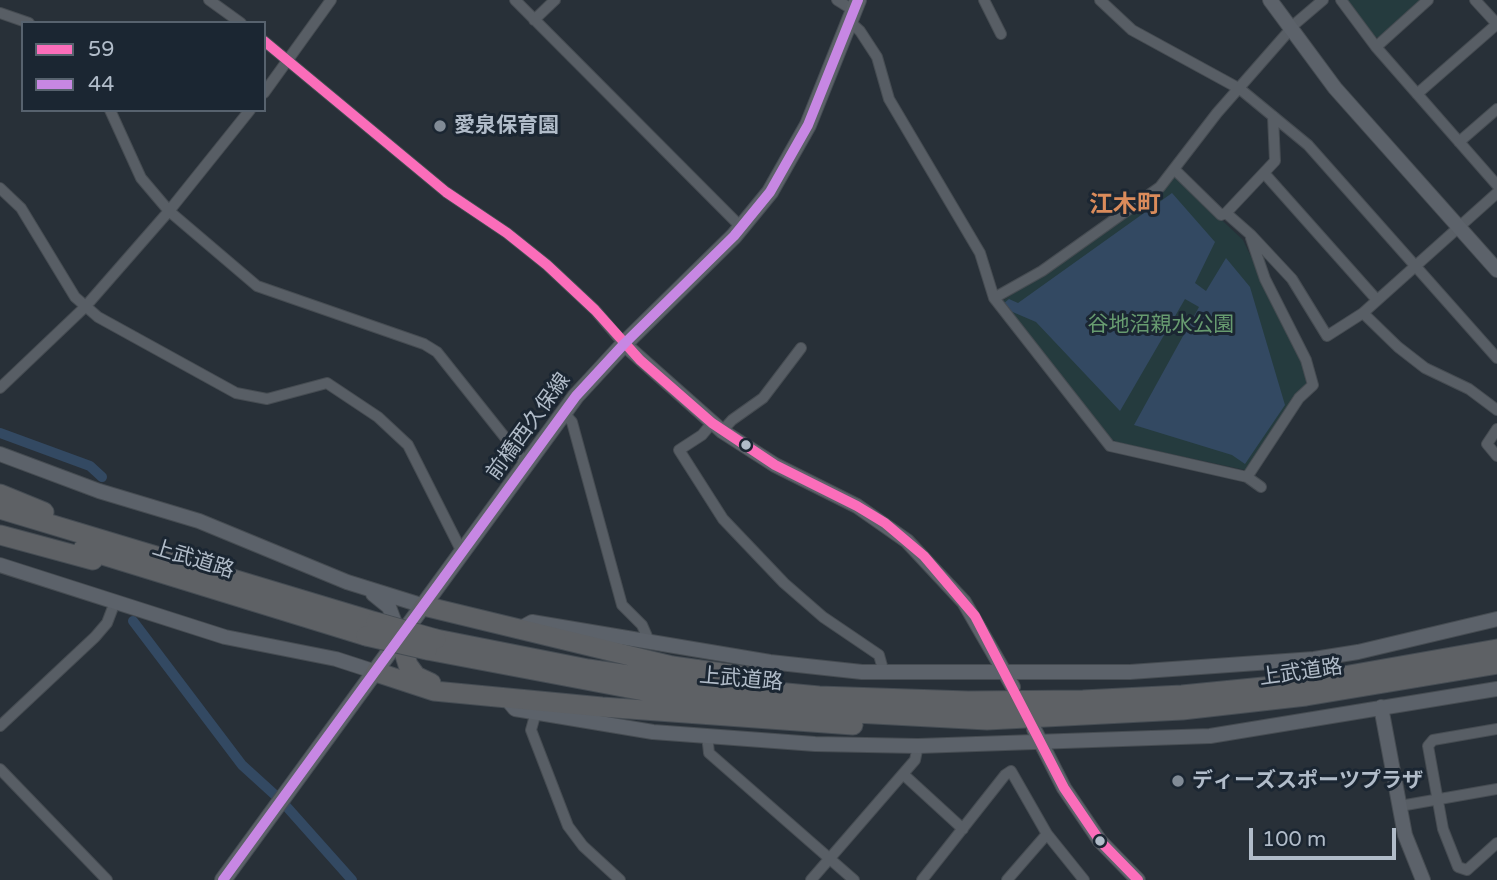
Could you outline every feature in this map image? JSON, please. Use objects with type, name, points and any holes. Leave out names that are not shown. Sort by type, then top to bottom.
[{"type":"highway","points":[[0,494],[121,547]]},
{"type":"highway","name":"上武道路","points":[[0,509],[371,629]]},
{"type":"highway","name":"上武道路","points":[[0,522],[146,570],[432,645],[681,698],[855,713],[987,720],[1196,708],[1306,696],[1497,664]]},
{"type":"highway","points":[[0,535],[115,566],[146,570]]},
{"type":"highway","points":[[425,606],[671,666],[968,701]]},
{"type":"highway","points":[[400,639],[408,665],[416,676],[458,693]]},
{"type":"highway","name":"上武道路","points":[[432,645],[690,684],[819,696],[968,701],[1083,700],[1182,695],[1304,682],[1497,649]]},
{"type":"highway","points":[[376,672],[434,691],[818,724],[918,725],[987,720]]},
{"type":"main road","name":"前橋西久保線","points":[[223,880],[564,413],[624,344],[742,228],[770,192],[798,144],[853,10]]},
{"type":"street","points":[[209,0],[238,21]]},
{"type":"street","points":[[266,91],[290,61],[331,0]]},
{"type":"street","points":[[515,0],[742,228]]},
{"type":"street","points":[[534,20],[555,0]]},
{"type":"street","points":[[836,0],[853,10],[860,31],[877,57],[889,99],[980,253],[994,298],[1110,446],[1247,477],[1261,487]]},
{"type":"street","points":[[984,0],[1001,34]]},
{"type":"street","points":[[1100,0],[1132,30],[1240,89],[1308,145],[1497,358]]},
{"type":"street","points":[[1270,0],[1335,88],[1497,270]]},
{"type":"street","points":[[994,298],[1042,271],[1160,187],[1216,113],[1290,30],[1323,0]]},
{"type":"street","points":[[1341,0],[1376,47],[1497,185]]},
{"type":"street","points":[[1376,47],[1428,0]]},
{"type":"street","points":[[1417,94],[1497,24],[1475,0]]},
{"type":"street","points":[[0,13],[23,21]]},
{"type":"street","points":[[266,43],[446,192],[507,233],[547,265],[586,300],[624,344],[717,427],[775,465],[858,506],[907,541],[964,602],[1013,687]]},
{"type":"street","points":[[1460,142],[1497,109]]},
{"type":"street","points":[[111,112],[141,178],[169,211],[257,286],[424,344],[437,352],[527,465]]},
{"type":"street","points":[[0,388],[85,307],[169,211],[248,112]]},
{"type":"street","points":[[1174,169],[1221,215],[1226,213],[1275,161],[1273,116]]},
{"type":"street","points":[[1264,173],[1377,300]]},
{"type":"street","points":[[0,188],[21,208],[75,296],[85,307],[236,393],[267,399],[327,383],[357,401],[389,426],[408,445],[463,554]]},
{"type":"street","points":[[1226,213],[1292,278],[1327,336],[1363,313],[1497,193]]},
{"type":"street","points":[[1247,477],[1299,398],[1313,385],[1306,360],[1265,279],[1251,235]]},
{"type":"street","points":[[1363,313],[1425,368],[1469,389],[1497,410]]},
{"type":"street","points":[[801,348],[763,398],[732,420],[679,450],[723,519],[789,588],[823,617],[879,655],[884,673]]},
{"type":"street","points":[[564,413],[572,422],[622,605],[642,625],[649,641]]},
{"type":"street","points":[[1497,429],[1487,444],[1497,456]]},
{"type":"street","points":[[0,454],[99,491],[199,521],[346,582],[383,600],[400,639]]},
{"type":"street","points":[[0,565],[225,637],[336,659],[376,672]]},
{"type":"street","points":[[346,582],[425,606]]},
{"type":"street","points":[[0,726],[95,637],[107,623],[115,602]]},
{"type":"street","points":[[521,628],[532,622],[770,662],[884,673],[1005,670],[1130,673],[1314,659],[1358,652],[1497,620]]},
{"type":"street","points":[[505,697],[515,709],[653,732],[816,744],[918,746],[1037,735],[1233,734],[1497,689]]},
{"type":"street","points":[[1381,707],[1405,835],[1423,880]]},
{"type":"street","points":[[536,712],[531,730],[568,826],[583,846],[620,880]]},
{"type":"street","points":[[1497,729],[1431,743],[1428,751],[1443,829],[1460,869],[1467,870],[1476,864],[1497,843]]},
{"type":"street","points":[[707,735],[709,753],[852,879]]},
{"type":"street","points":[[1037,735],[1065,788],[1100,841],[1138,880]]},
{"type":"street","points":[[811,880],[915,760],[918,746]]},
{"type":"street","points":[[0,769],[107,880]]},
{"type":"street","points":[[922,880],[1007,772],[1011,771],[1047,834],[1080,879]]},
{"type":"street","points":[[903,774],[963,829]]},
{"type":"street","points":[[1400,806],[1497,789]]},
{"type":"street","points":[[1007,880],[1047,834]]},
{"type":"green space","points":[[1345,0],[1422,0],[1381,37],[1372,37]]},
{"type":"green space","name":"谷地沼親水公園","points":[[1175,176],[1243,240],[1302,363],[1307,384],[1250,467],[1245,470],[1116,442],[1105,434],[1001,302],[1081,248]]},
{"type":"water","name":"谷地沼親水公園","points":[[1172,193],[1215,242],[1195,283],[1206,291],[1226,258],[1250,287],[1285,405],[1245,464],[1232,455],[1134,425],[1199,307],[1185,299],[1120,411],[1036,322],[1008,310],[1003,304],[1009,299],[1018,303]]},
{"type":"waterway","points":[[0,433],[90,466],[102,477]]},
{"type":"waterway","points":[[133,621],[242,765],[275,795]]},
{"type":"waterway","points":[[286,806],[352,880]]},
{"type":"transit line","name":"44","points":[[223,880],[576,396],[624,344],[734,236],[770,192],[808,125],[858,0]]},
{"type":"transit line","name":"59","points":[[266,43],[446,192],[507,233],[547,265],[595,310],[640,360],[712,423],[775,465],[885,523],[924,556],[975,616],[1064,788],[1100,841],[1138,880]]},
{"type":"place","name":"愛泉保育園","points":[[440,126]]},
{"type":"place","name":"ディーズスポーツプラザ","points":[[1178,781]]},
{"type":"district","name":"江木町","points":[[1125,206]]}]
